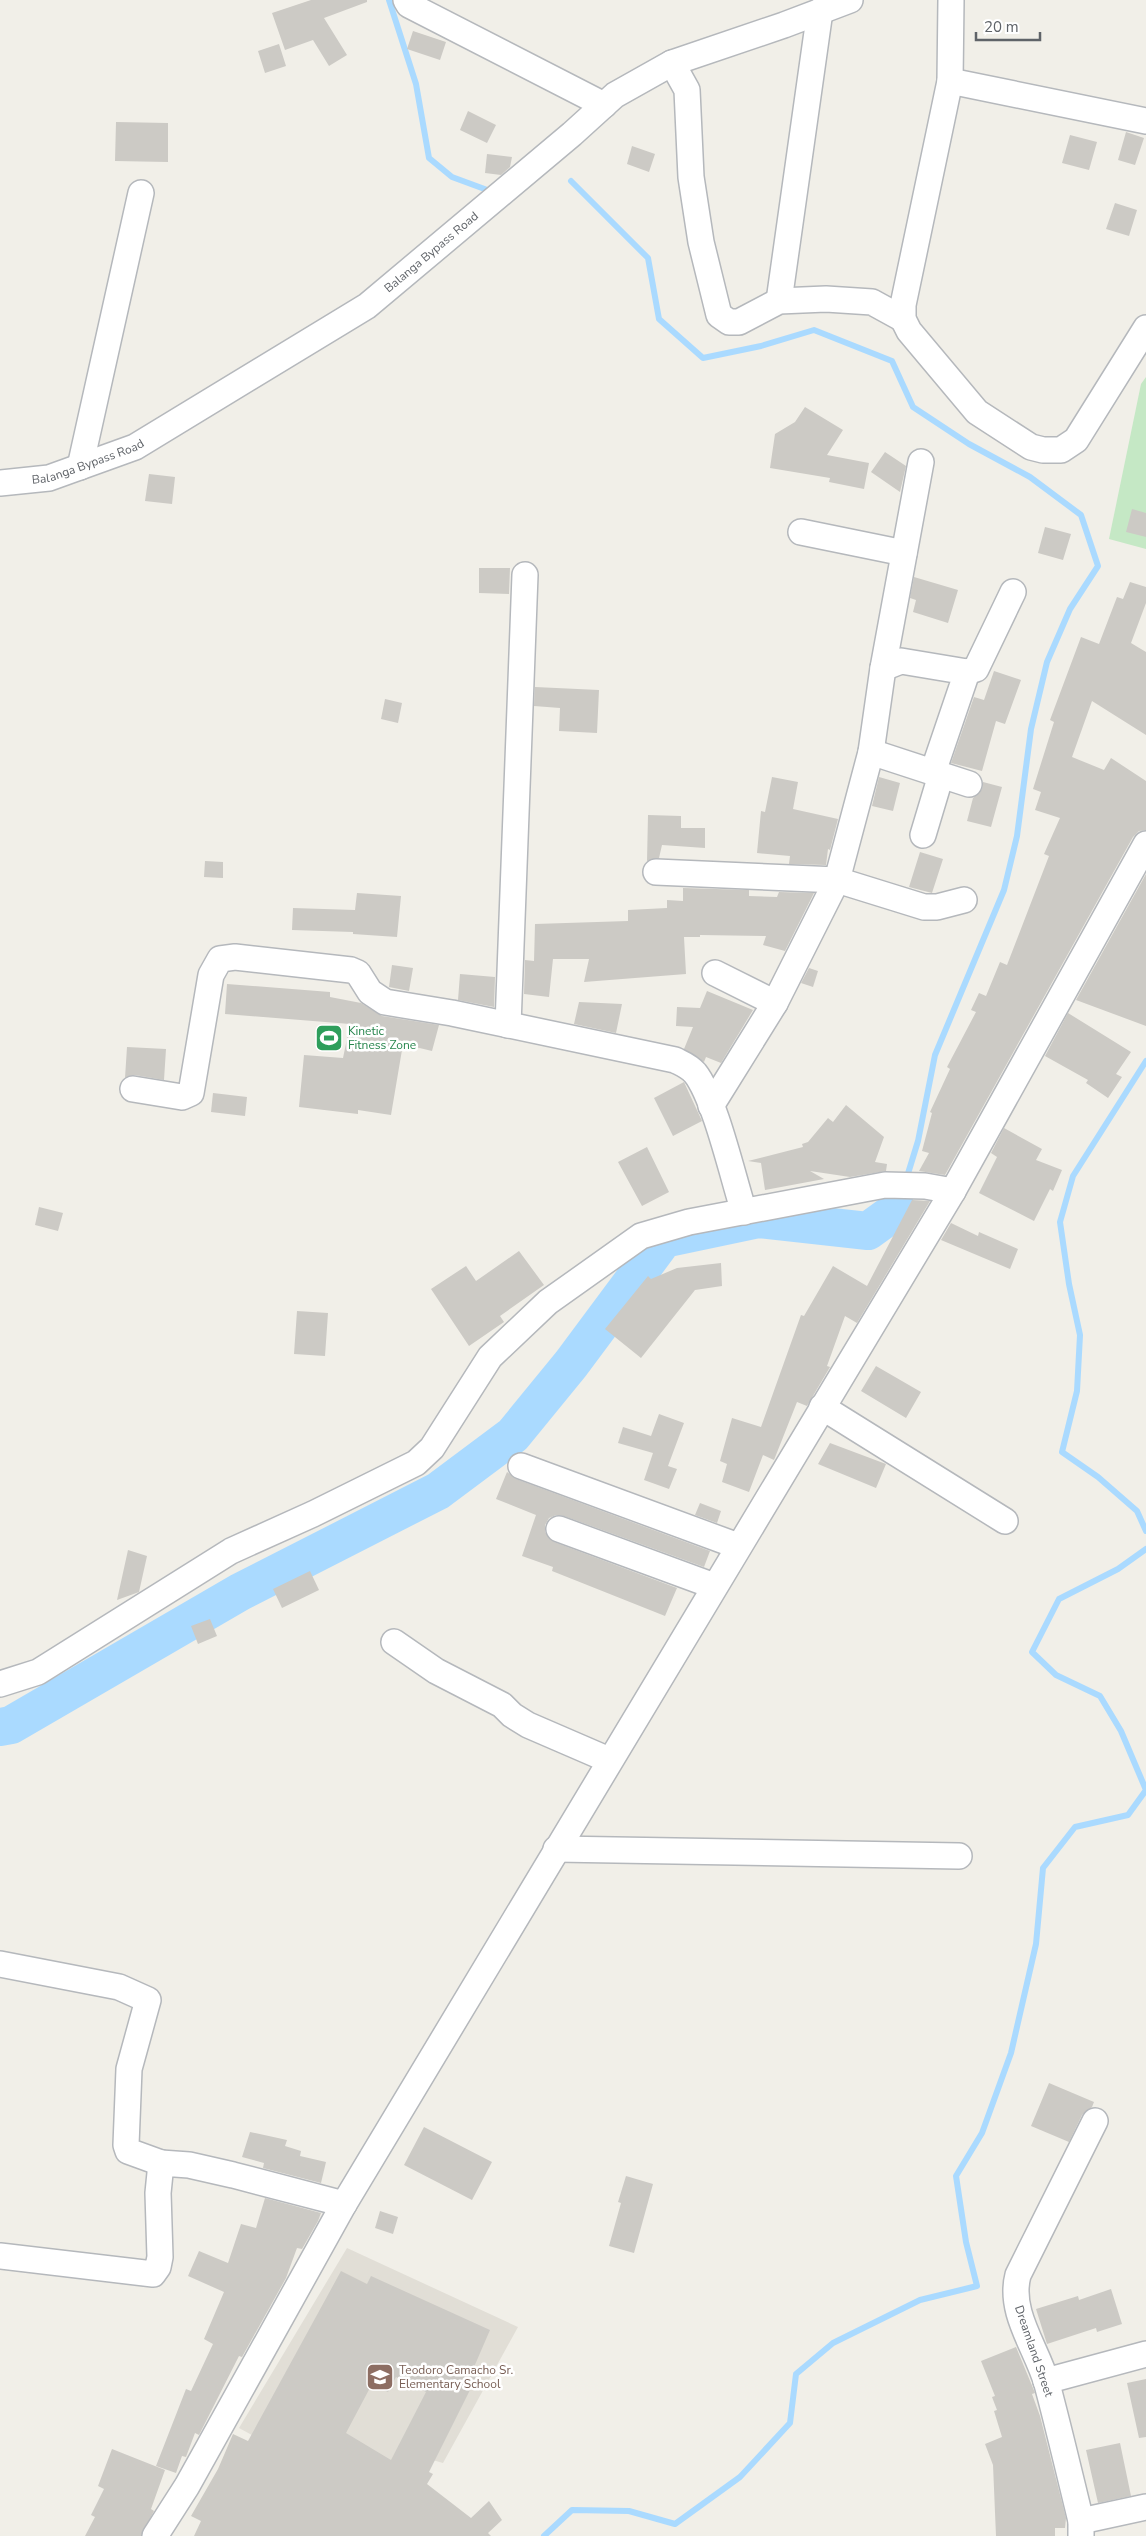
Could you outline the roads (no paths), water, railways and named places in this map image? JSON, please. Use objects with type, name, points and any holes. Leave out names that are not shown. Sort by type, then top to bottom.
[{"type":"street","points":[[406,0],[410,5],[604,105]]},
{"type":"street","name":"Balanga Bypass Road","points":[[0,483],[49,478],[135,447],[366,306],[615,95],[672,63],[850,0]]},
{"type":"street","points":[[951,0],[950,81],[903,305],[903,319],[909,331],[977,412],[1031,446],[1043,450],[1061,450],[1076,440],[1146,328]]},
{"type":"street","points":[[779,302],[820,11]]},
{"type":"street","points":[[672,63],[687,90],[691,177],[700,242],[719,315],[728,322],[739,322],[779,302],[854,299],[872,302],[903,319]]},
{"type":"street","points":[[950,81],[1146,121]]},
{"type":"street","points":[[80,467],[141,193]]},
{"type":"street","points":[[711,1106],[775,1003],[837,880],[871,752],[883,668],[921,462]]},
{"type":"street","points":[[801,532],[904,553]]},
{"type":"street","points":[[508,1025],[525,575]]},
{"type":"street","points":[[883,668],[901,661],[967,672],[976,669],[1013,592]]},
{"type":"street","points":[[923,835],[937,773],[967,672]]},
{"type":"street","points":[[871,752],[969,784]]},
{"type":"street","points":[[155,2536],[187,2486],[344,2204],[609,1760],[953,1191],[1146,844]]},
{"type":"street","points":[[656,872],[837,880],[924,907],[964,900]]},
{"type":"street","points":[[133,1089],[182,1096],[191,1093],[211,974],[220,959],[235,957],[351,970],[358,973],[370,992],[385,1002],[676,1060],[688,1066],[696,1074],[711,1106],[744,1212]]},
{"type":"street","points":[[715,973],[775,1003]]},
{"type":"street","points":[[0,1684],[38,1672],[230,1550],[313,1514],[416,1463],[432,1448],[490,1357],[548,1302],[641,1236],[688,1222],[885,1185],[925,1186],[953,1191]]},
{"type":"street","points":[[822,1407],[1005,1522]]},
{"type":"street","points":[[521,1466],[738,1546]]},
{"type":"street","points":[[559,1529],[714,1586]]},
{"type":"street","points":[[394,1642],[436,1671],[502,1705],[512,1715],[528,1725],[609,1760]]},
{"type":"street","points":[[556,1849],[959,1856]]},
{"type":"street","points":[[0,1964],[119,1987],[148,2000],[128,2069],[126,2145],[128,2151],[161,2163],[207,2169],[344,2204]]},
{"type":"street","name":"Dreamland Street","points":[[1081,2529],[1046,2382],[1018,2309],[1014,2289],[1018,2275],[1095,2121]]},
{"type":"street","points":[[0,2256],[153,2274],[158,2267],[160,2257],[158,2194],[161,2163]]},
{"type":"street","points":[[1046,2382],[1146,2354]]},
{"type":"street","points":[[1081,2529],[1146,2507]]},
{"type":"waterway","points":[[389,0],[416,84],[429,158],[452,177],[490,191]]},
{"type":"waterway","points":[[571,181],[648,258],[659,319],[703,358],[761,346],[814,330],[892,361],[913,407],[969,444],[1030,477],[1081,515],[1098,566],[1070,609],[1047,662],[1031,729],[1017,836],[1004,890],[935,1055],[918,1141],[906,1180]]},
{"type":"waterway","points":[[1146,1061],[1073,1176],[1060,1222],[1069,1284],[1080,1335],[1077,1391],[1062,1452],[1098,1477],[1137,1511],[1146,1531]]},
{"type":"waterway","points":[[897,1210],[904,1190]]},
{"type":"waterway","points":[[0,1727],[11,1725],[240,1592],[438,1491],[513,1435],[571,1364],[664,1239],[759,1219],[868,1231],[897,1210]]},
{"type":"waterway","points":[[544,2536],[572,2510],[629,2511],[675,2524],[740,2477],[790,2423],[796,2374],[833,2343],[920,2300],[977,2286],[966,2242],[956,2176],[982,2133],[1011,2053],[1036,1944],[1043,1868],[1075,1827],[1128,1815],[1146,1790],[1121,1731],[1100,1696],[1056,1675],[1032,1652],[1059,1599],[1118,1569],[1146,1549]]},
{"type":"place","name":"Kinetic Fitness Zone","points":[[329,1038]]},
{"type":"place","name":"Teodoro Camacho Sr. Elementary School","points":[[380,2377]]}]
